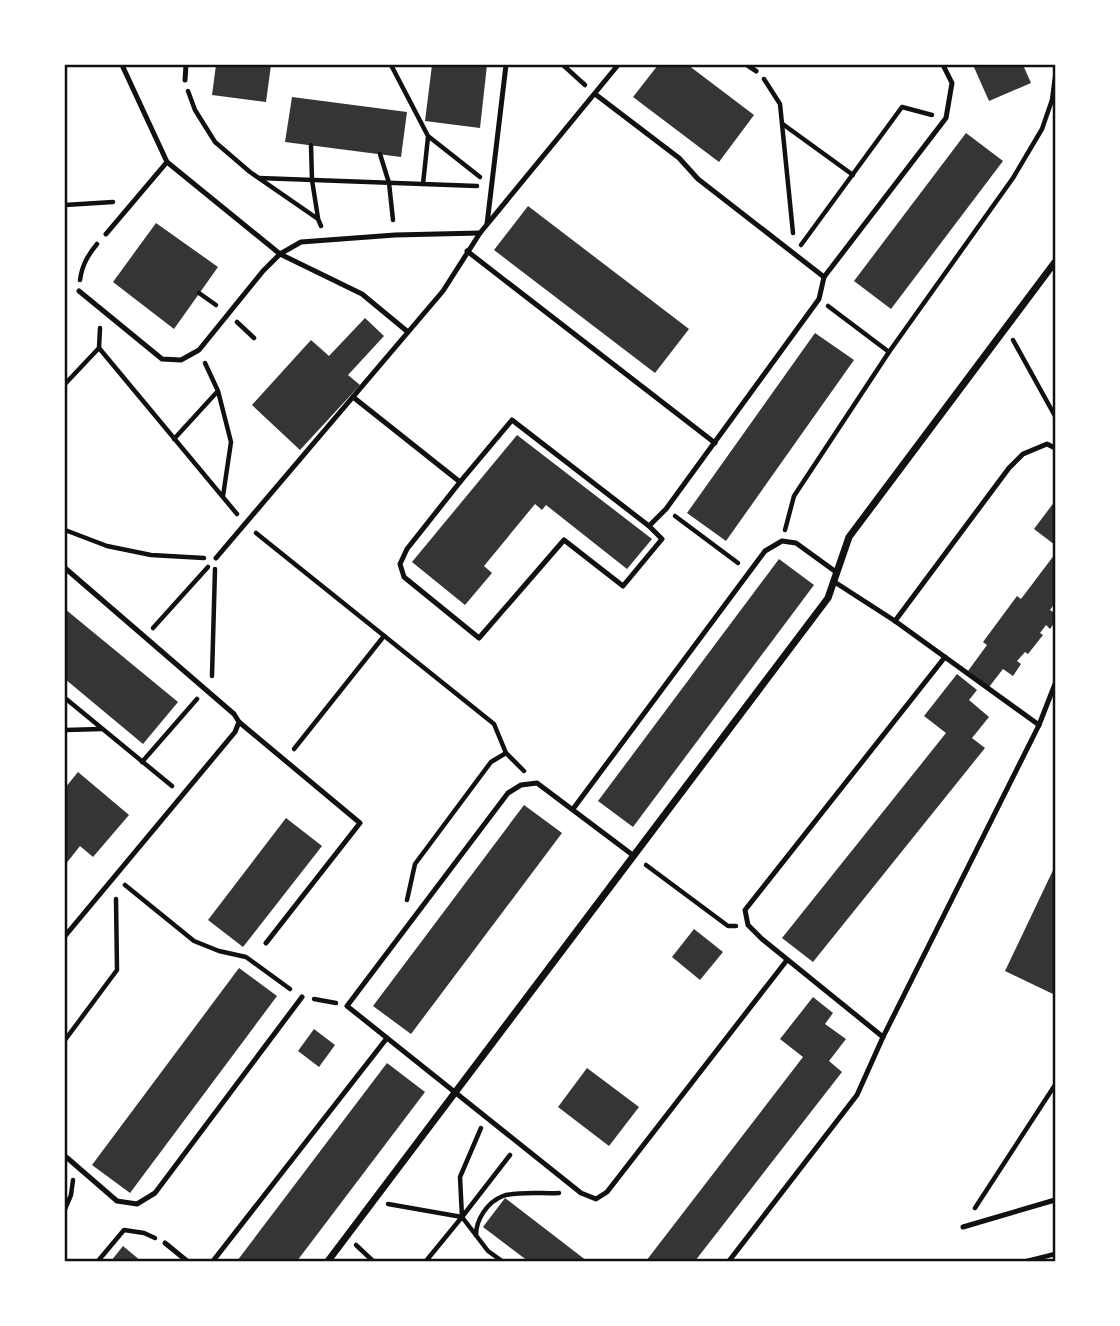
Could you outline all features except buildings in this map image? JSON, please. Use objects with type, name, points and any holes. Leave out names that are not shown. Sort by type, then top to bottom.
[{"type":"street","points":[[328,1261],[828,598],[849,537],[1055,262]]},
{"type":"lane","points":[[122,65],[167,162],[280,254],[362,294],[408,332]]},
{"type":"lane","points":[[185,80],[186,65]]},
{"type":"lane","points":[[487,225],[506,65]]},
{"type":"lane","points":[[216,558],[443,291],[480,233],[618,65]]},
{"type":"lane","points":[[747,65],[756,71]]},
{"type":"lane","points":[[649,526],[666,509],[819,299],[824,277],[946,118],[952,83],[943,65]]},
{"type":"lane","points":[[595,93],[679,158],[698,179],[824,277]]},
{"type":"lane","points":[[106,234],[167,162]]},
{"type":"lane","points":[[79,291],[162,359],[181,360],[199,350],[280,254],[301,242],[395,235],[480,233]]},
{"type":"lane","points":[[467,251],[715,443]]},
{"type":"lane","points":[[354,397],[460,482]]},
{"type":"lane","points":[[512,420],[649,526],[662,539],[623,586],[564,540],[479,638],[404,577],[401,564],[407,549],[460,482],[512,420]]},
{"type":"lane","points":[[895,621],[1009,468],[1023,454],[1047,444],[1055,448]]},
{"type":"lane","points":[[573,809],[765,551],[782,541],[796,543],[836,572]]},
{"type":"lane","points":[[65,568],[234,713],[239,722],[360,823],[267,943]]},
{"type":"lane","points":[[833,581],[895,621],[1039,725]]},
{"type":"lane","points":[[883,1037],[748,925],[745,910],[944,657]]},
{"type":"lane","points":[[729,1261],[857,1095],[883,1037],[1039,725],[1055,684]]},
{"type":"lane","points":[[65,936],[184,796],[235,732],[239,722]]},
{"type":"lane","points":[[634,856],[537,783],[521,785],[508,793],[347,1006],[581,1193],[596,1199],[607,1192],[787,960]]},
{"type":"lane","points":[[65,1156],[117,1201],[138,1204],[155,1193],[302,997]]},
{"type":"lane","points":[[213,1261],[387,1038]]},
{"type":"lane","points":[[963,1227],[1055,1200]]},
{"type":"lane","points":[[165,1243],[187,1261]]},
{"type":"path","points":[[390,65],[428,136],[491,187]]},
{"type":"path","points":[[562,65],[595,93]]},
{"type":"path","points":[[756,71],[770,85],[780,104],[794,254]]},
{"type":"path","points":[[782,541],[794,496],[889,352],[1013,178],[1042,129],[1052,100],[1055,77]]},
{"type":"path","points":[[185,80],[195,110],[215,142],[259,178],[318,219]]},
{"type":"path","points":[[794,254],[902,107],[946,118]]},
{"type":"path","points":[[783,125],[853,175]]},
{"type":"path","points":[[424,184],[428,136]]},
{"type":"path","points":[[311,145],[312,180],[318,219],[328,241]]},
{"type":"path","points":[[380,154],[389,183],[395,235]]},
{"type":"path","points":[[259,178],[491,187]]},
{"type":"path","points":[[65,205],[134,201]]},
{"type":"path","points":[[79,291],[81,270],[89,254],[106,234]]},
{"type":"path","points":[[199,293],[229,314],[254,338]]},
{"type":"path","points":[[819,299],[889,352]]},
{"type":"path","points":[[1006,327],[1055,416]]},
{"type":"path","points":[[65,384],[99,348],[246,525],[495,724],[506,753],[491,762],[415,864],[406,902]]},
{"type":"path","points":[[199,350],[218,391],[231,442],[222,497]]},
{"type":"path","points":[[174,439],[218,391]]},
{"type":"path","points":[[666,509],[750,571]]},
{"type":"path","points":[[65,530],[107,546],[151,555],[216,558]]},
{"type":"path","points":[[145,637],[216,558]]},
{"type":"path","points":[[211,694],[216,558]]},
{"type":"path","points":[[284,760],[384,636]]},
{"type":"path","points":[[142,762],[205,689]]},
{"type":"path","points":[[65,698],[184,796]]},
{"type":"path","points":[[65,730],[103,729]]},
{"type":"path","points":[[652,869],[728,926],[748,925]]},
{"type":"path","points":[[116,877],[194,941],[219,951],[246,957],[302,997],[347,1006]]},
{"type":"path","points":[[65,1040],[117,970],[116,877]]},
{"type":"path","points":[[963,1227],[1055,1085]]},
{"type":"path","points":[[486,1117],[460,1177],[462,1217],[488,1251],[502,1261]]},
{"type":"path","points":[[426,1261],[519,1143]]},
{"type":"path","points":[[65,1209],[71,1195],[75,1165]]},
{"type":"path","points":[[477,1236],[476,1222],[489,1206],[502,1196],[581,1193]]},
{"type":"path","points":[[373,1202],[462,1217]]},
{"type":"path","points":[[98,1261],[124,1230],[144,1233],[165,1243]]},
{"type":"path","points":[[1027,1261],[1055,1254]]}]
